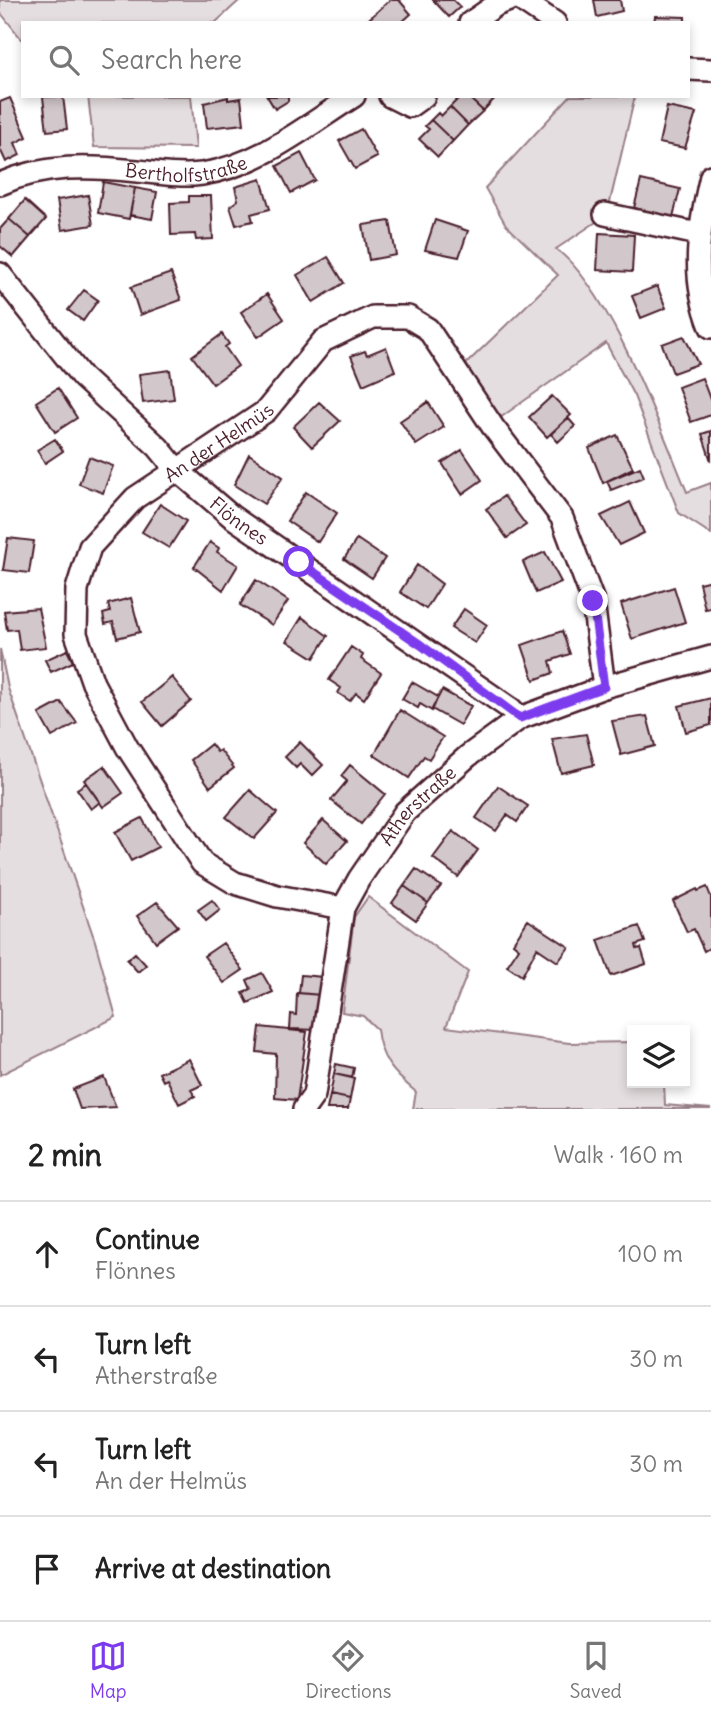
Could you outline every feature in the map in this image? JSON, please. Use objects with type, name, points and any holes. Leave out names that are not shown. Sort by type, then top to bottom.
[{"type":"street","points":[[473,21],[496,5],[509,0]]},
{"type":"street","points":[[521,0],[552,21]]},
{"type":"street","points":[[690,69],[711,70]]},
{"type":"street","name":"Bertholfstraße","points":[[0,184],[53,167],[108,168],[175,175],[223,169],[269,153],[351,98]]},
{"type":"street","points":[[394,98],[410,106],[421,98]]},
{"type":"street","points":[[711,176],[698,234],[698,274],[711,327]]},
{"type":"street","points":[[604,214],[698,234]]},
{"type":"street","name":"Flönnes","points":[[0,274],[82,377],[158,447],[176,469],[231,516],[421,645],[520,718]]},
{"type":"street","name":"An der Helmüs","points":[[343,908],[256,890],[235,883],[202,863],[127,747],[93,683],[76,634],[77,589],[90,547],[135,498],[266,411],[323,341],[373,317],[408,317],[428,329],[493,427],[562,518],[593,601],[604,687]]},
{"type":"street","name":"Atherstraße","points":[[304,1109],[314,1095],[343,908],[359,879],[405,812],[468,756],[520,718],[604,687],[711,657]]},
{"type":"shaded area","points":[[0,0],[240,0],[217,21],[21,21],[21,38],[0,12]]},
{"type":"shaded area","points":[[88,98],[191,98],[196,148],[94,147]]},
{"type":"shaded area","points":[[568,98],[635,98],[610,202],[614,210],[556,249],[576,268],[614,326],[648,397],[687,492],[711,483],[711,534],[679,513],[634,396],[606,343],[497,420],[466,364],[558,275],[506,225],[485,188]]},
{"type":"shaded area","points":[[0,649],[8,688],[95,941],[116,1017],[0,1075]]},
{"type":"shaded area","points":[[368,897],[468,972],[446,1027],[569,1043],[627,1042],[627,1088],[664,1088],[665,1105],[711,1109],[413,1109],[416,1092],[389,1065],[381,1049],[377,1029],[363,1016],[342,1012],[354,917]]},
{"type":"building","points":[[390,0],[399,0],[411,14],[403,21],[369,19]]},
{"type":"building","points":[[433,0],[453,0],[460,7],[449,17]]},
{"type":"building","points":[[594,0],[620,0],[622,11],[597,17]]},
{"type":"building","points":[[655,16],[685,17],[685,21],[654,21]]},
{"type":"building","points":[[10,98],[27,137],[15,143],[20,155],[6,162],[0,149],[0,102]]},
{"type":"building","points":[[43,98],[63,98],[67,129],[47,131]]},
{"type":"building","points":[[224,98],[241,98],[244,124],[207,128],[204,103]]},
{"type":"building","points":[[268,98],[288,98],[288,101],[275,109]]},
{"type":"building","points":[[469,98],[483,111],[468,125],[450,107],[458,99]]},
{"type":"building","points":[[469,98],[495,98],[483,111]]},
{"type":"building","points":[[450,107],[468,125],[453,141],[431,120],[438,113],[441,116]]},
{"type":"building","points":[[667,107],[696,113],[685,148],[659,143]]},
{"type":"building","points":[[431,120],[453,141],[438,157],[419,139],[429,129],[425,126]]},
{"type":"building","points":[[361,129],[377,157],[355,169],[339,141]]},
{"type":"building","points":[[301,153],[315,180],[291,193],[277,166]]},
{"type":"building","points":[[261,179],[270,209],[251,214],[253,221],[236,225],[230,206],[238,200],[235,187]]},
{"type":"building","points":[[641,180],[680,189],[673,217],[634,208]]},
{"type":"building","points":[[103,182],[135,188],[129,219],[98,213]]},
{"type":"building","points":[[135,188],[157,192],[152,219],[130,215]]},
{"type":"building","points":[[88,195],[93,225],[62,230],[57,200]]},
{"type":"building","points":[[189,196],[211,196],[213,239],[196,240],[195,234],[171,235],[170,203],[189,202]]},
{"type":"building","points":[[25,200],[46,219],[30,237],[9,219]]},
{"type":"building","points":[[9,219],[30,237],[13,257],[0,246],[0,229]]},
{"type":"building","points":[[435,220],[468,231],[459,257],[425,250]]},
{"type":"building","points":[[390,221],[396,255],[369,260],[363,225]]},
{"type":"building","points":[[599,233],[634,235],[632,272],[597,270]]},
{"type":"building","points":[[328,257],[344,283],[313,302],[297,275]]},
{"type":"building","points":[[171,273],[181,300],[140,315],[131,287]]},
{"type":"building","points":[[657,286],[666,308],[641,318],[632,296]]},
{"type":"building","points":[[84,290],[98,300],[83,321],[68,310]]},
{"type":"building","points":[[267,294],[284,319],[258,337],[241,312]]},
{"type":"building","points":[[222,334],[229,344],[225,347],[238,366],[213,384],[192,356]]},
{"type":"building","points":[[684,336],[698,364],[673,373],[662,344]]},
{"type":"building","points":[[386,347],[395,371],[363,385],[351,356],[365,351],[367,355]]},
{"type":"building","points":[[170,370],[174,399],[143,403],[139,374]]},
{"type":"building","points":[[702,378],[711,402],[711,415],[691,422],[678,387]]},
{"type":"building","points":[[58,388],[77,418],[55,432],[36,402]]},
{"type":"building","points":[[552,396],[571,415],[547,437],[529,417]]},
{"type":"building","points":[[319,402],[340,421],[312,447],[293,427]]},
{"type":"building","points":[[428,402],[444,427],[416,445],[400,421]]},
{"type":"building","points":[[568,418],[575,426],[558,442],[551,434]]},
{"type":"building","points":[[711,431],[711,461],[702,434]]},
{"type":"building","points":[[617,435],[633,468],[603,483],[589,448]]},
{"type":"building","points":[[55,439],[63,451],[45,463],[37,450]]},
{"type":"building","points":[[462,450],[482,480],[462,494],[442,463]]},
{"type":"building","points":[[249,454],[283,477],[264,504],[234,485]]},
{"type":"building","points":[[89,457],[113,466],[103,493],[79,484]]},
{"type":"building","points":[[640,467],[644,477],[611,490],[607,481]]},
{"type":"building","points":[[306,492],[337,513],[318,542],[287,521]]},
{"type":"building","points":[[504,496],[526,525],[507,538],[486,509]]},
{"type":"building","points":[[630,502],[644,533],[619,545],[601,516]]},
{"type":"building","points":[[160,504],[186,521],[169,548],[142,532]]},
{"type":"building","points":[[8,538],[34,541],[29,573],[3,570]]},
{"type":"building","points":[[357,539],[385,558],[372,578],[344,559]]},
{"type":"building","points":[[210,542],[219,548],[217,552],[238,565],[223,590],[194,567]]},
{"type":"building","points":[[545,552],[561,582],[536,593],[523,562]]},
{"type":"building","points":[[417,565],[442,584],[426,609],[400,592]]},
{"type":"building","points":[[256,580],[288,601],[272,625],[240,605]]},
{"type":"building","points":[[711,580],[711,608],[705,609],[699,583]]},
{"type":"building","points":[[674,587],[685,622],[632,639],[621,604]]},
{"type":"building","points":[[131,598],[140,632],[117,638],[113,622],[105,624],[103,614],[110,612],[108,604]]},
{"type":"building","points":[[38,608],[46,647],[20,650],[17,629],[7,630],[4,611]]},
{"type":"building","points":[[464,609],[487,625],[475,643],[451,628]]},
{"type":"building","points":[[302,617],[328,636],[314,658],[287,641]]},
{"type":"building","points":[[562,631],[570,654],[550,661],[553,673],[534,680],[522,645]]},
{"type":"building","points":[[351,647],[363,655],[361,659],[381,673],[364,699],[356,693],[350,701],[338,693],[341,688],[329,680]]},
{"type":"building","points":[[67,650],[73,662],[51,672],[45,660]]},
{"type":"building","points":[[172,677],[191,701],[162,726],[142,702]]},
{"type":"building","points":[[412,682],[438,697],[432,711],[420,704],[418,708],[402,699]]},
{"type":"building","points":[[442,690],[471,706],[460,725],[432,709]]},
{"type":"building","points":[[711,698],[711,725],[686,732],[679,706]]},
{"type":"building","points":[[61,702],[77,723],[52,737],[39,714]]},
{"type":"building","points":[[400,710],[443,737],[429,759],[424,756],[409,778],[374,755]]},
{"type":"building","points":[[647,716],[655,746],[621,755],[612,721]]},
{"type":"building","points":[[586,734],[594,765],[561,773],[552,739]]},
{"type":"building","points":[[300,742],[323,765],[312,776],[300,764],[296,768],[285,757]]},
{"type":"building","points":[[211,744],[217,752],[220,750],[234,768],[210,787],[191,760]]},
{"type":"building","points":[[350,765],[385,794],[361,824],[331,800],[347,781],[341,776]]},
{"type":"building","points":[[104,766],[123,793],[103,807],[84,780]]},
{"type":"building","points":[[86,783],[100,802],[91,809],[77,789]]},
{"type":"building","points":[[498,786],[528,806],[517,822],[507,815],[496,831],[476,818]]},
{"type":"building","points":[[250,790],[277,813],[254,839],[226,817]]},
{"type":"building","points":[[142,818],[158,847],[131,861],[115,832]]},
{"type":"building","points":[[323,820],[347,841],[326,864],[303,843]]},
{"type":"building","points":[[453,831],[478,850],[458,877],[433,858]]},
{"type":"building","points":[[416,869],[441,886],[428,903],[404,886]]},
{"type":"building","points":[[404,886],[428,903],[416,920],[392,903]]},
{"type":"building","points":[[707,887],[711,897],[711,947],[704,951],[694,929],[687,932],[673,901]]},
{"type":"building","points":[[212,900],[220,910],[206,921],[198,910]]},
{"type":"building","points":[[157,902],[178,926],[156,942],[137,916]]},
{"type":"building","points":[[528,920],[569,947],[558,962],[537,948],[522,976],[507,966],[519,948],[513,943]]},
{"type":"building","points":[[639,926],[645,942],[636,945],[637,949],[641,948],[646,964],[611,976],[598,940]]},
{"type":"building","points":[[223,943],[243,970],[224,983],[204,956]]},
{"type":"building","points":[[135,953],[146,965],[138,972],[127,960]]},
{"type":"building","points":[[262,973],[273,992],[248,1003],[243,993],[251,989],[247,980]]},
{"type":"building","points":[[301,975],[323,977],[321,995],[299,993]]},
{"type":"building","points":[[297,993],[321,995],[318,1030],[290,1029],[291,1014],[296,1015]]},
{"type":"building","points":[[260,1027],[307,1032],[297,1100],[275,1098],[276,1054],[257,1052]]},
{"type":"building","points":[[189,1059],[202,1085],[191,1090],[195,1096],[179,1104],[167,1079],[163,1081],[159,1073]]},
{"type":"building","points":[[336,1064],[354,1068],[352,1078],[334,1074]]},
{"type":"building","points":[[334,1074],[354,1078],[350,1099],[330,1095]]},
{"type":"building","points":[[104,1077],[116,1107],[80,1109],[73,1089]]},
{"type":"building","points":[[330,1095],[350,1099],[348,1109],[327,1109]]},
{"type":"route","points":[[299,562],[421,645],[520,718],[604,687],[593,601]]}]
